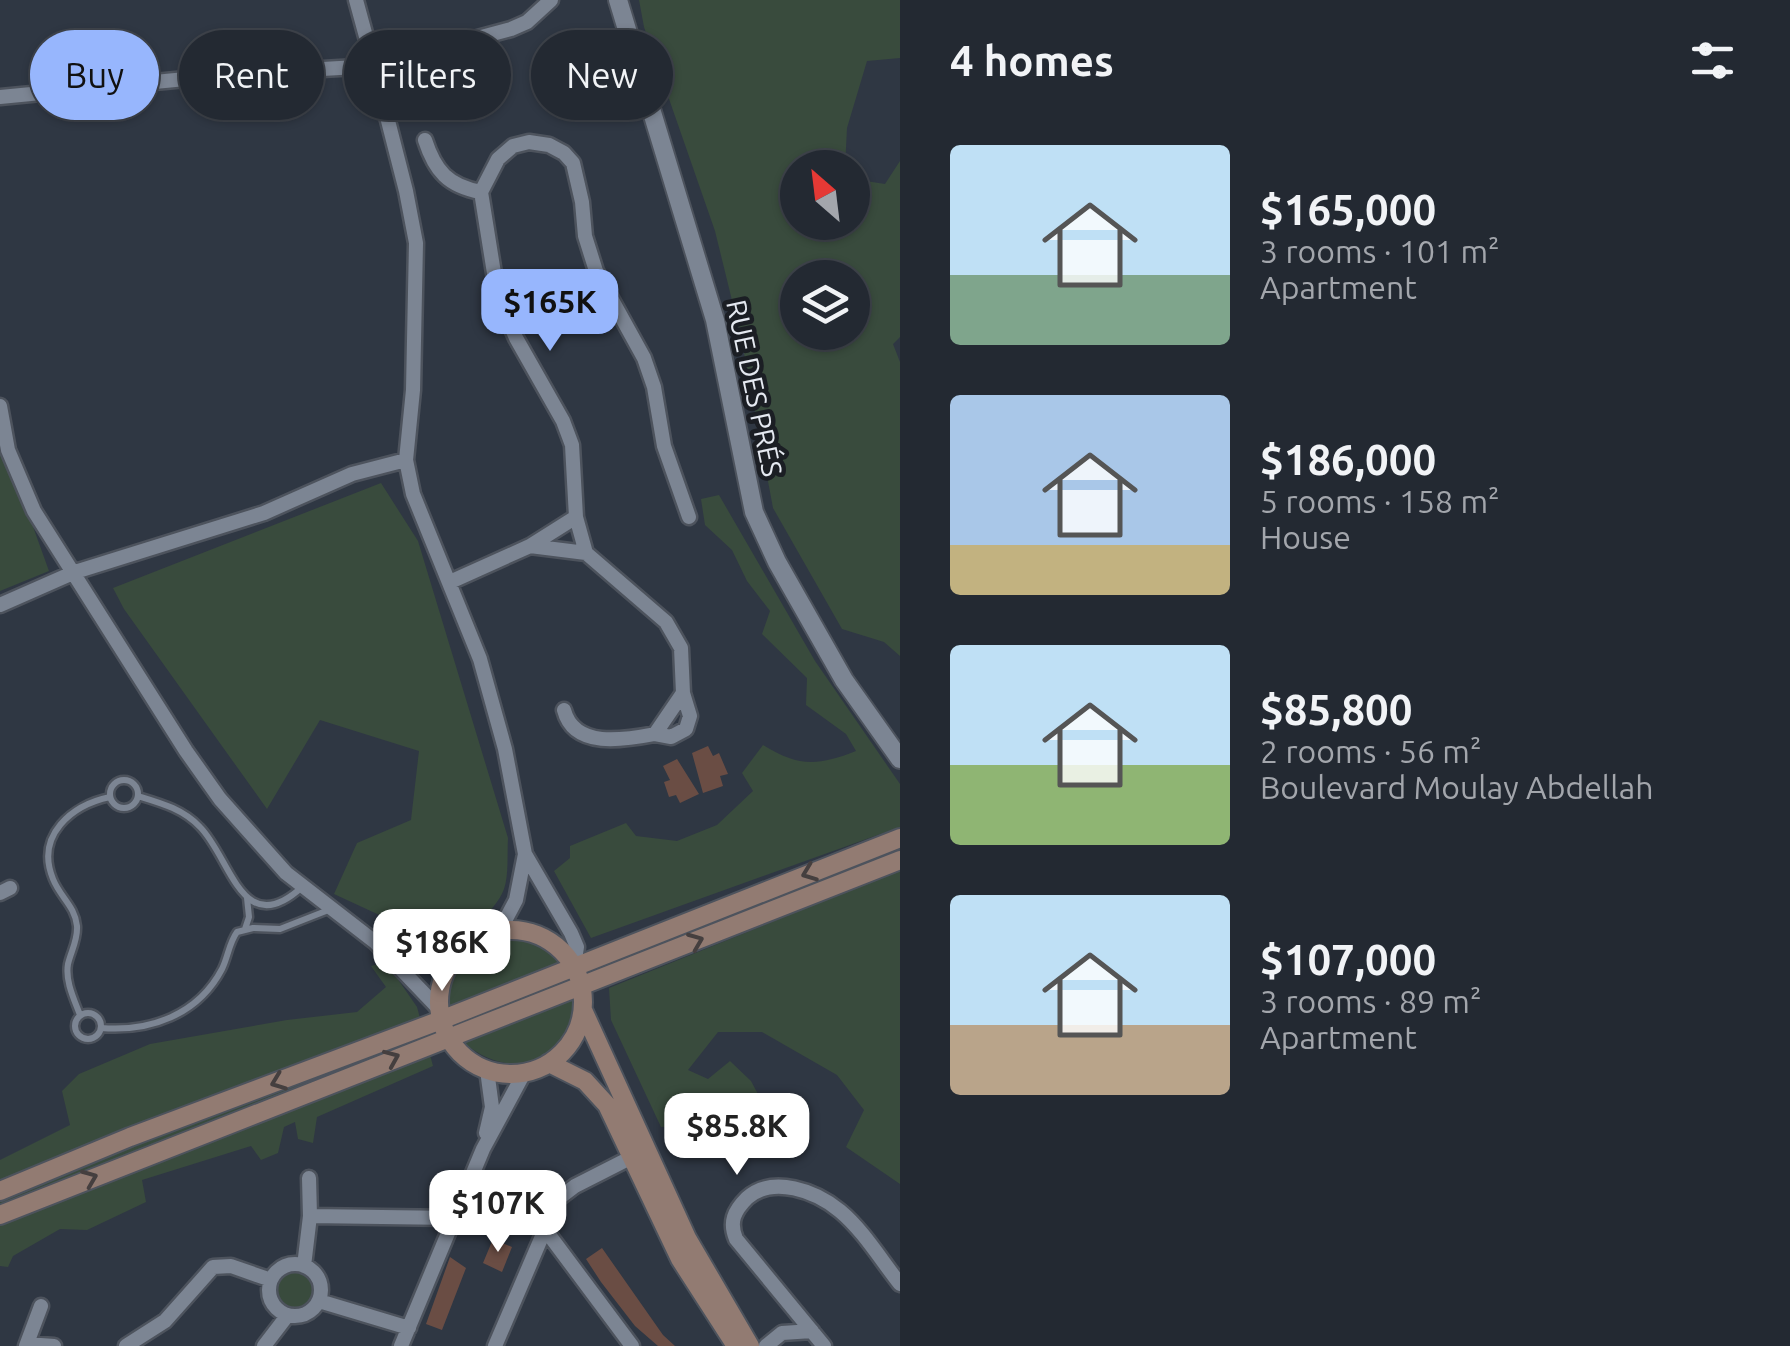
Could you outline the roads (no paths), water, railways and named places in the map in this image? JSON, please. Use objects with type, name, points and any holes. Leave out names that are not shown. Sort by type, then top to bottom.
[{"type":"main road","points":[[0,1215],[574,966],[900,838]]},
{"type":"main road","points":[[0,1191],[130,1137],[443,1022],[582,985],[900,860]]},
{"type":"main road","points":[[500,930],[527,931],[552,941],[574,966],[582,985],[583,1010],[578,1031],[566,1049],[549,1063],[524,1072],[487,1070],[458,1051],[443,1022],[440,990],[446,970],[470,942],[500,930]]},
{"type":"main road","points":[[583,1010],[687,1238],[750,1346]]},
{"type":"main road","points":[[549,1063],[598,1092],[689,1276],[736,1346]]},
{"type":"street","points":[[356,0],[364,30]]},
{"type":"street","points":[[506,30],[527,22],[551,0]]},
{"type":"street","name":"RUE DES PRÉS","points":[[618,0],[715,320],[754,512],[777,562],[844,680],[900,759]]},
{"type":"street","points":[[0,97],[344,68]]},
{"type":"street","points":[[388,120],[416,243],[414,375],[406,460],[413,494],[493,702],[525,854],[572,934],[577,947],[574,966]]},
{"type":"street","points":[[425,140],[434,165],[448,180],[481,192]]},
{"type":"street","points":[[564,710],[567,720],[584,736],[671,737],[686,729],[690,716],[683,693],[681,648],[675,634],[654,610],[586,553],[576,517],[572,445],[563,420],[498,298],[481,192],[498,158],[520,143],[549,145],[573,164],[596,270],[644,358],[654,387],[670,468],[688,517]]},
{"type":"street","points":[[0,406],[8,450],[50,539],[75,572],[186,751],[220,798],[286,873],[375,942],[443,1022]]},
{"type":"street","points":[[0,605],[75,572],[264,513],[352,474],[406,460]]},
{"type":"street","points":[[450,582],[530,546],[576,517]]},
{"type":"street","points":[[530,546],[586,553]]},
{"type":"street","points":[[655,734],[683,693]]},
{"type":"street","points":[[500,930],[516,900],[525,854]]},
{"type":"street","points":[[375,942],[420,953],[457,954]]},
{"type":"street","points":[[483,1148],[492,1107],[487,1070]]},
{"type":"street","points":[[401,1346],[483,1148],[524,1072]]},
{"type":"street","points":[[495,1346],[554,1205],[562,1194],[632,1157]]},
{"type":"street","points":[[304,1266],[310,1216],[308,1178]]},
{"type":"street","points":[[824,1346],[736,1239],[731,1224],[756,1190],[778,1185],[795,1189],[840,1211],[900,1284]]},
{"type":"street","points":[[310,1216],[454,1218]]},
{"type":"street","points":[[544,1228],[627,1344]]},
{"type":"street","points":[[126,1346],[165,1321],[213,1267],[231,1266],[271,1280]]},
{"type":"street","points":[[264,1346],[287,1316],[310,1312],[319,1301],[317,1276],[304,1266],[281,1268],[271,1280],[269,1297],[287,1316]]},
{"type":"street","points":[[319,1301],[409,1328]]},
{"type":"street","points":[[782,1332],[789,1305]]},
{"type":"street","points":[[42,1306],[26,1345],[54,1346]]},
{"type":"street","points":[[766,1346],[782,1332],[812,1331]]},
{"type":"lane","points":[[122,780],[134,784],[138,796],[124,808],[115,805],[110,797],[114,784],[122,780]]},
{"type":"lane","points":[[138,796],[180,811],[202,828],[233,884],[248,898],[269,905],[281,902],[303,886]]},
{"type":"lane","points":[[101,1028],[93,1038],[80,1037],[75,1024],[80,1015],[67,968],[77,925],[69,903],[52,878],[51,847],[60,823],[70,812],[110,797]]},
{"type":"lane","points":[[244,930],[249,917],[248,898]]},
{"type":"lane","points":[[101,1028],[142,1028],[181,1013],[212,985],[232,937],[244,930],[280,928],[332,909]]},
{"type":"lane","points":[[80,1015],[94,1014],[101,1028]]}]
